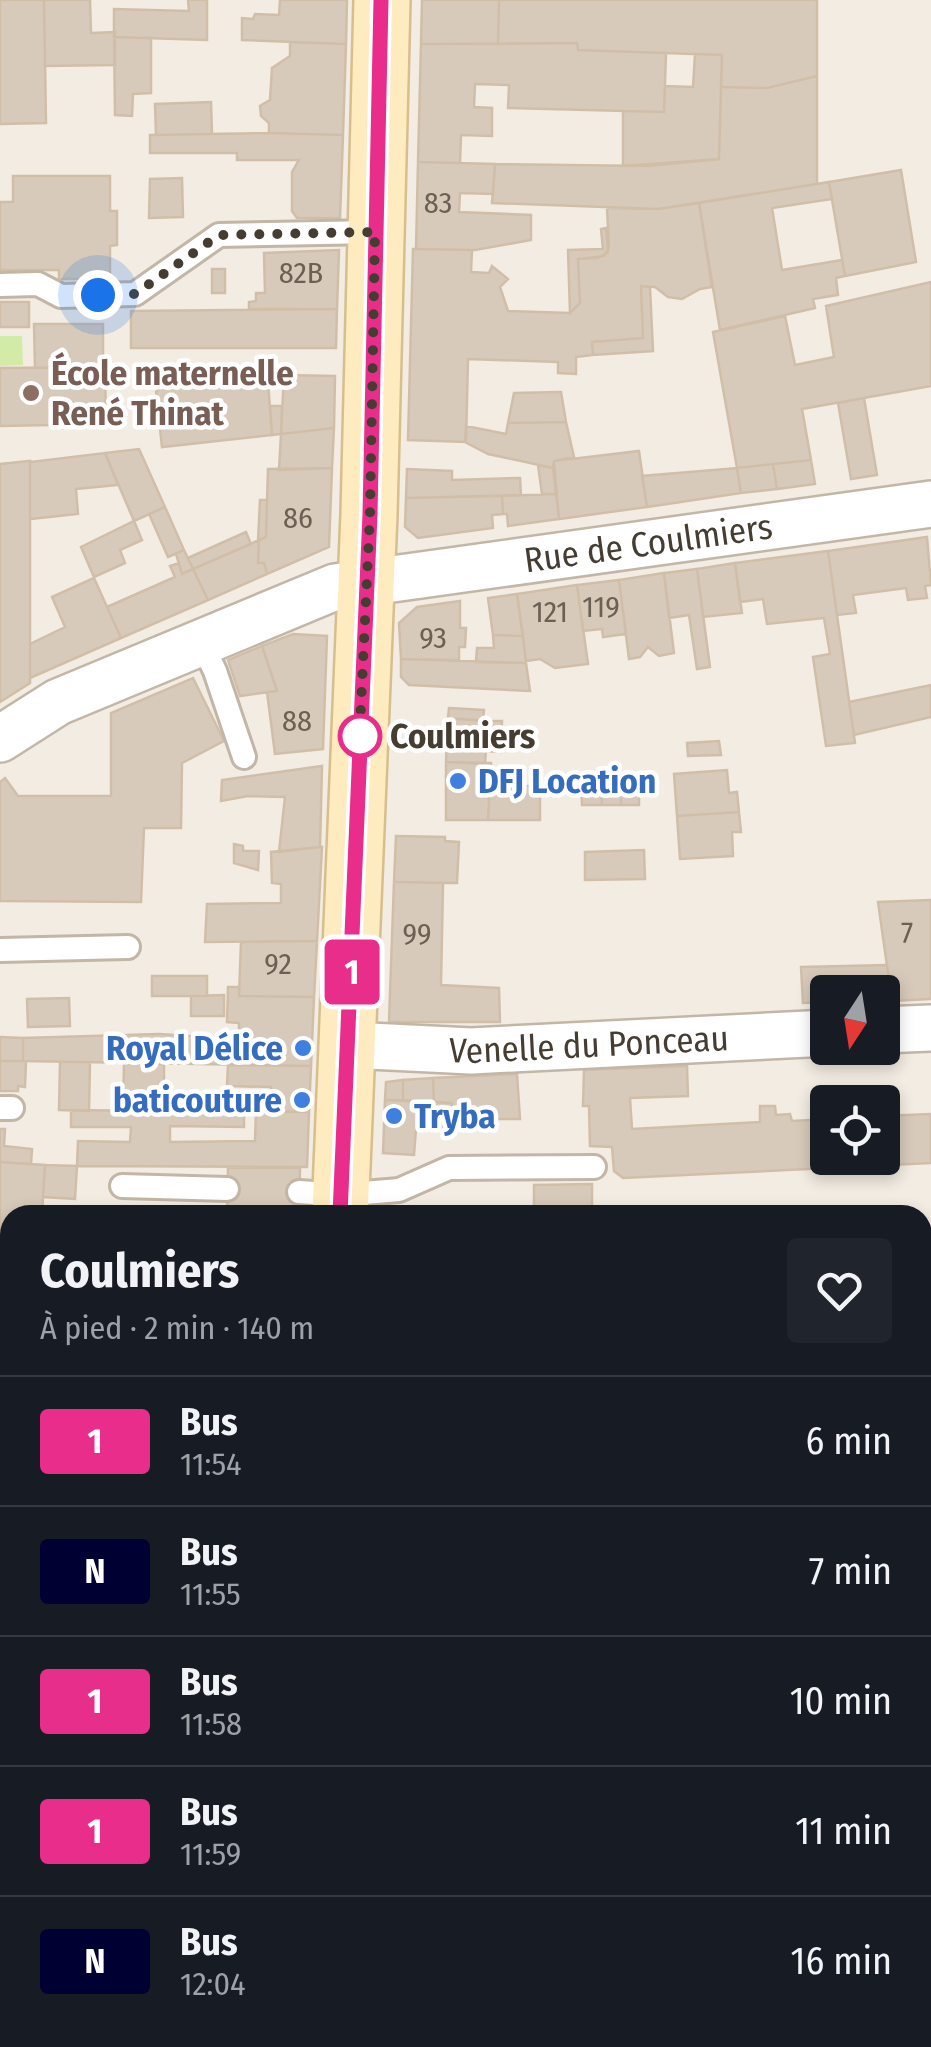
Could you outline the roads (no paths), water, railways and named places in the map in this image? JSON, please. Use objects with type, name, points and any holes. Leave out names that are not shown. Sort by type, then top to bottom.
[{"type":"main road","points":[[327,1201],[350,1045],[382,0]]},
{"type":"street","name":"Rue de Coulmiers","points":[[0,739],[58,702],[335,587],[931,504]]},
{"type":"street","points":[[900,1029],[931,1028]]},
{"type":"street","name":"Venelle du Ponceau","points":[[350,1045],[471,1051],[810,1034]]},
{"type":"lane","points":[[0,285],[38,284],[61,296],[135,294],[219,235],[375,232]]},
{"type":"lane","points":[[202,644],[244,757]]},
{"type":"lane","points":[[0,950],[128,947]]},
{"type":"lane","points":[[327,1201],[398,1190],[449,1168],[594,1167]]},
{"type":"lane","points":[[122,1186],[227,1189]]},
{"type":"place","name":"École maternelle René Thinat","points":[[31,393]]},
{"type":"place","name":"Coulmiers","points":[[360,736]]},
{"type":"place","name":"DFJ Location","points":[[458,781]]},
{"type":"place","name":"Royal Délice","points":[[303,1048]]},
{"type":"place","name":"baticouture","points":[[302,1100]]},
{"type":"place","name":"Tryba","points":[[394,1116]]}]
